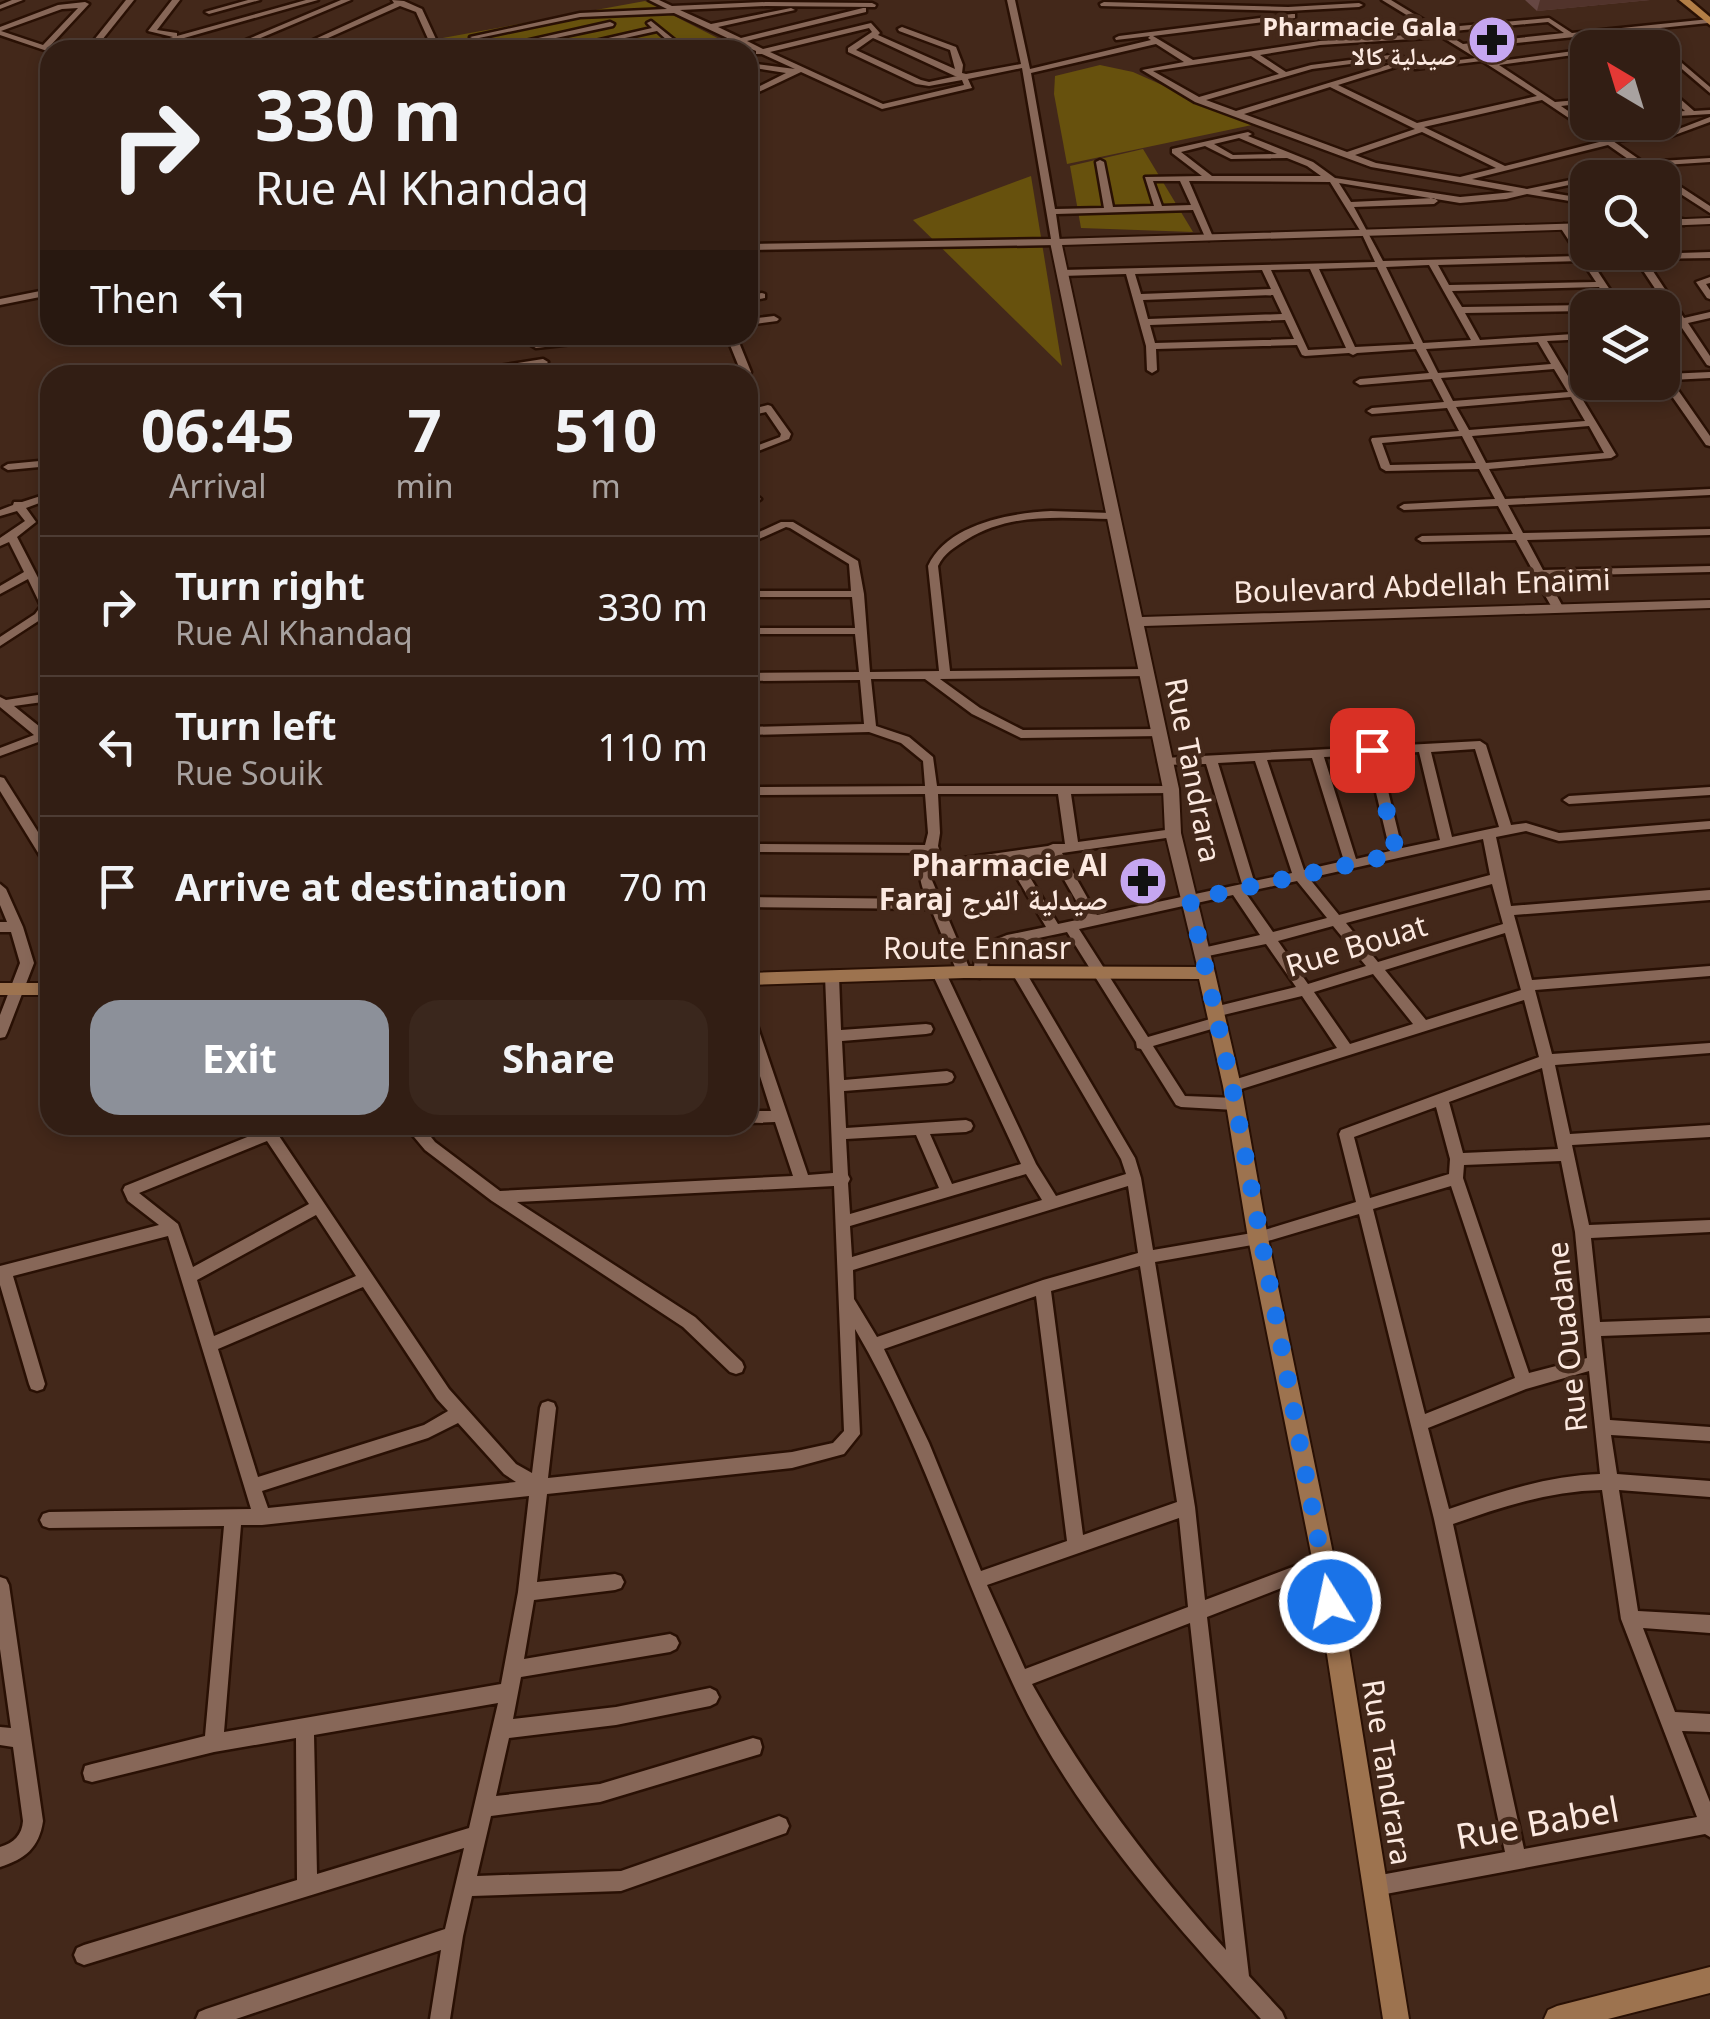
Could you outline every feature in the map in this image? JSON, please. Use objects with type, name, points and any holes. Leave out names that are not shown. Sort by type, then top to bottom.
[{"type":"main road","points":[[1684,0],[1709,22]]},
{"type":"main road","name":"Route Ennasr","points":[[758,979],[972,972],[1098,974],[1205,962]]},
{"type":"main road","name":"Rue Tandrara","points":[[1205,962],[1324,1563],[1396,2019]]},
{"type":"main road","points":[[0,989],[40,988]]},
{"type":"main road","points":[[1558,2019],[1710,1980]]},
{"type":"street","points":[[0,6],[19,0]]},
{"type":"street","points":[[98,40],[130,0]]},
{"type":"street","points":[[176,0],[152,32],[188,35]]},
{"type":"street","points":[[188,35],[218,0]]},
{"type":"street","points":[[209,12],[256,0]]},
{"type":"street","points":[[170,40],[314,0]]},
{"type":"street","points":[[250,40],[346,0]]},
{"type":"street","points":[[1011,0],[1056,242]]},
{"type":"street","points":[[1231,0],[1292,3],[1307,8],[1343,4]]},
{"type":"street","points":[[316,40],[397,1],[416,4],[432,40]]},
{"type":"street","points":[[1121,22],[1123,2]]},
{"type":"street","points":[[1104,4],[1389,2],[1570,113]]},
{"type":"street","points":[[0,31],[61,7],[86,3]]},
{"type":"street","points":[[55,40],[86,3]]},
{"type":"street","points":[[687,18],[730,3]]},
{"type":"street","points":[[478,40],[472,34],[599,13],[639,12],[663,5],[825,4]]},
{"type":"street","points":[[708,28],[825,4],[872,6],[751,40]]},
{"type":"street","points":[[663,5],[734,40]]},
{"type":"street","points":[[1164,5],[1164,18]]},
{"type":"street","points":[[1119,38],[1296,16],[1307,8]]},
{"type":"street","points":[[639,12],[672,40]]},
{"type":"street","points":[[599,13],[624,36]]},
{"type":"street","points":[[770,14],[785,30]]},
{"type":"street","points":[[1570,34],[1548,20],[1252,53],[1146,70],[1198,100],[1382,167],[1570,199]]},
{"type":"street","points":[[1624,30],[1709,22]]},
{"type":"street","points":[[534,40],[610,24]]},
{"type":"street","points":[[760,52],[871,25],[876,33],[851,50],[923,83],[961,74],[1026,68],[1157,41]]},
{"type":"street","points":[[606,40],[658,29]]},
{"type":"street","points":[[902,29],[953,49],[961,74]]},
{"type":"street","points":[[0,31],[40,46]]},
{"type":"street","points":[[202,40],[238,31]]},
{"type":"street","points":[[1147,34],[1190,62]]},
{"type":"street","points":[[1462,46],[1570,35]]},
{"type":"street","points":[[760,52],[882,107],[969,86],[969,80],[961,74],[872,36]]},
{"type":"street","points":[[1374,39],[1416,68],[1570,53]]},
{"type":"street","points":[[1252,53],[1284,74]]},
{"type":"street","points":[[1198,100],[1329,64],[1403,58]]},
{"type":"street","points":[[1236,114],[1403,58]]},
{"type":"street","points":[[1680,64],[1710,91]]},
{"type":"street","points":[[758,67],[796,71]]},
{"type":"street","points":[[758,91],[796,71]]},
{"type":"street","points":[[758,81],[772,83]]},
{"type":"street","points":[[1330,84],[1502,168]]},
{"type":"street","points":[[1347,155],[1419,128],[1544,97]]},
{"type":"street","points":[[1680,101],[1692,113]]},
{"type":"street","points":[[1555,104],[1568,103]]},
{"type":"street","points":[[1680,114],[1710,116]]},
{"type":"street","points":[[1680,130],[1710,116]]},
{"type":"street","points":[[1209,178],[1174,152],[1273,126]]},
{"type":"street","points":[[1240,136],[1290,156],[1332,179],[1350,205],[1516,536],[1558,608]]},
{"type":"street","points":[[1458,180],[1608,140],[1636,160]]},
{"type":"street","points":[[1208,144],[1232,157],[1290,156]]},
{"type":"street","points":[[1680,163],[1710,160]]},
{"type":"street","points":[[1100,162],[1109,210]]},
{"type":"street","points":[[1184,178],[1209,237]]},
{"type":"street","points":[[1159,209],[1148,179],[1332,179],[1460,200]]},
{"type":"street","points":[[1350,205],[1460,200],[1570,181]]},
{"type":"street","points":[[1680,190],[1708,206]]},
{"type":"street","points":[[1051,212],[1197,208]]},
{"type":"street","points":[[1680,222],[1710,221]]},
{"type":"street","points":[[1564,227],[1570,236]]},
{"type":"street","points":[[758,246],[1056,242],[1570,227]]},
{"type":"street","name":"Rue Tandrara","points":[[1056,242],[1170,789],[1174,832],[1205,962]]},
{"type":"street","points":[[1680,255],[1710,254]]},
{"type":"street","points":[[1062,273],[1570,257]]},
{"type":"street","points":[[1432,262],[1477,343]]},
{"type":"street","points":[[1313,265],[1353,352]]},
{"type":"street","points":[[1265,267],[1308,354],[1570,337]]},
{"type":"street","points":[[1594,270],[1608,290]]},
{"type":"street","points":[[1647,270],[1710,364]]},
{"type":"street","points":[[1130,271],[1151,346],[1152,370]]},
{"type":"street","points":[[1710,280],[1700,282],[1710,296]]},
{"type":"street","points":[[1447,288],[1604,284]]},
{"type":"street","points":[[1138,297],[1276,292]]},
{"type":"street","points":[[0,302],[40,294]]},
{"type":"street","points":[[758,297],[762,296]]},
{"type":"street","points":[[1460,310],[1570,308]]},
{"type":"street","points":[[1682,322],[1710,315]]},
{"type":"street","points":[[1144,322],[1287,317]]},
{"type":"street","points":[[758,321],[774,319]]},
{"type":"street","points":[[1542,338],[1570,386]]},
{"type":"street","points":[[1151,346],[1299,342]]},
{"type":"street","points":[[537,345],[543,365]]},
{"type":"street","points":[[523,365],[542,362]]},
{"type":"street","points":[[1360,382],[1557,366]]},
{"type":"street","points":[[1680,375],[1710,374]]},
{"type":"street","points":[[1566,379],[1570,379]]},
{"type":"street","points":[[1372,410],[1570,394]]},
{"type":"street","points":[[1578,400],[1594,423],[1611,455],[1388,470],[1376,442],[1594,423]]},
{"type":"street","points":[[1680,400],[1710,443]]},
{"type":"street","points":[[758,410],[768,408],[786,437],[758,448]]},
{"type":"street","points":[[4,470],[28,456]]},
{"type":"street","points":[[4,470],[40,465]]},
{"type":"street","points":[[1404,508],[1710,492]]},
{"type":"street","points":[[0,513],[40,498]]},
{"type":"street","points":[[18,504],[31,522],[6,539],[31,572],[40,592]]},
{"type":"street","points":[[945,675],[933,566],[939,554],[1004,516],[1111,516]]},
{"type":"street","points":[[758,537],[785,524],[848,556],[858,575],[870,728]]},
{"type":"street","points":[[1422,539],[1710,532]]},
{"type":"street","points":[[1537,574],[1710,568]]},
{"type":"street","points":[[0,591],[31,572]]},
{"type":"street","points":[[758,594],[858,594]]},
{"type":"street","name":"Boulevard Abdellah Enaimi","points":[[1135,622],[1710,604]]},
{"type":"street","points":[[0,642],[40,614]]},
{"type":"street","points":[[758,631],[860,631]]},
{"type":"street","points":[[758,676],[1144,672]]},
{"type":"street","points":[[928,676],[976,712],[1021,734],[1158,733]]},
{"type":"street","points":[[2,702],[40,698]]},
{"type":"street","points":[[2,702],[40,732]]},
{"type":"street","points":[[758,730],[870,728],[905,740],[925,755],[934,789],[933,849],[925,868],[934,904],[972,972]]},
{"type":"street","points":[[0,752],[40,739]]},
{"type":"street","points":[[1164,762],[1480,746]]},
{"type":"street","name":"Rue Ouadane","points":[[1480,746],[1498,833],[1497,878],[1547,1060],[1583,1232],[1602,1427],[1630,1618],[1710,1825]]},
{"type":"street","points":[[1424,748],[1446,842]]},
{"type":"street","points":[[1372,750],[1397,854]]},
{"type":"street","points":[[1317,754],[1350,864]]},
{"type":"street","points":[[1260,757],[1299,875],[1423,1026]]},
{"type":"street","points":[[1211,760],[1242,887],[1270,938],[1347,1051]]},
{"type":"street","points":[[0,781],[40,845]]},
{"type":"street","points":[[758,791],[1170,789]]},
{"type":"street","points":[[1064,790],[1072,845]]},
{"type":"street","points":[[1569,800],[1710,791]]},
{"type":"street","points":[[972,972],[986,947],[1446,842],[1531,828],[1559,837],[1710,825]]},
{"type":"street","points":[[925,868],[1174,832]]},
{"type":"street","points":[[758,848],[933,849]]},
{"type":"street","points":[[1053,848],[1094,921]]},
{"type":"street","points":[[1011,856],[1054,930]]},
{"type":"street","points":[[1205,962],[1270,938],[1497,878]]},
{"type":"street","points":[[0,889],[27,964],[0,1032]]},
{"type":"street","name":"Rue Bouat","points":[[1142,1044],[1216,1017],[1379,968],[1509,919],[1710,895]]},
{"type":"street","points":[[758,902],[934,904]]},
{"type":"street","points":[[1070,926],[1181,1101],[1211,1106],[1347,1051],[1527,990],[1710,970]]},
{"type":"street","points":[[0,927],[16,927]]},
{"type":"street","points":[[940,973],[1030,1167],[1052,1201]]},
{"type":"street","points":[[1020,974],[1128,1158],[1134,1178],[1186,1507],[1239,1978]]},
{"type":"street","points":[[50,1520],[262,1517],[792,1460],[838,1449],[852,1434],[846,1221],[832,976]]},
{"type":"street","points":[[836,1036],[926,1028]]},
{"type":"street","points":[[1516,1858],[1443,1519],[1346,1134],[1547,1060],[1710,1048]]},
{"type":"street","points":[[758,1064],[802,1180]]},
{"type":"street","points":[[836,1086],[947,1076]]},
{"type":"street","points":[[1441,1100],[1457,1158],[1456,1178],[1524,1382]]},
{"type":"street","points":[[758,1117],[780,1116]]},
{"type":"street","points":[[841,1134],[966,1126]]},
{"type":"street","points":[[921,1128],[948,1192]]},
{"type":"street","points":[[1457,1158],[1710,1132]]},
{"type":"street","points":[[262,1517],[173,1228],[130,1190],[268,1135]]},
{"type":"street","points":[[271,1135],[458,1414],[510,1469],[538,1486]]},
{"type":"street","points":[[420,1135],[497,1197],[689,1322],[736,1368]]},
{"type":"street","points":[[846,1221],[1030,1167]]},
{"type":"street","points":[[846,1265],[1134,1178]]},
{"type":"street","points":[[875,1345],[1043,1287],[1148,1257],[1258,1238],[1456,1178]]},
{"type":"street","points":[[497,1197],[843,1179]]},
{"type":"street","points":[[188,1277],[319,1206]]},
{"type":"street","points":[[1583,1232],[1710,1226]]},
{"type":"street","points":[[37,1384],[2,1272],[173,1228]]},
{"type":"street","points":[[210,1345],[367,1278]]},
{"type":"street","points":[[1043,1287],[1076,1544]]},
{"type":"street","points":[[849,1304],[875,1345],[1020,1680],[1056,1746],[1161,1888],[1274,2019]]},
{"type":"street","points":[[1594,1329],[1710,1326]]},
{"type":"street","points":[[1420,1424],[1524,1382],[1597,1362]]},
{"type":"street","points":[[440,2019],[454,1936],[502,1730],[527,1592],[548,1408]]},
{"type":"street","points":[[253,1486],[428,1431],[458,1414]]},
{"type":"street","points":[[1602,1427],[1710,1434]]},
{"type":"street","points":[[1443,1519],[1538,1489],[1609,1482],[1710,1489]]},
{"type":"street","points":[[979,1580],[1186,1507]]},
{"type":"street","points":[[214,1744],[233,1518]]},
{"type":"street","points":[[1020,1680],[1324,1563]]},
{"type":"street","points":[[527,1592],[616,1582]]},
{"type":"street","points":[[0,1584],[33,1831],[22,1847],[0,1857]]},
{"type":"street","points":[[1630,1618],[1710,1624]]},
{"type":"street","points":[[512,1670],[670,1643]]},
{"type":"street","points":[[92,1773],[214,1744],[507,1692]]},
{"type":"street","points":[[502,1730],[616,1716],[710,1697]]},
{"type":"street","points":[[1670,1721],[1710,1723]]},
{"type":"street","points":[[305,1727],[306,1885]]},
{"type":"street","points":[[0,1736],[22,1739]]},
{"type":"street","points":[[484,1807],[600,1793],[752,1746]]},
{"type":"street","name":"Rue Babel","points":[[1375,1886],[1710,1825]]},
{"type":"street","points":[[466,1886],[620,1880],[779,1826]]},
{"type":"street","points":[[84,1955],[476,1835]]},
{"type":"street","points":[[206,2019],[454,1936]]},
{"type":"shaded area","points":[[645,1],[721,40],[438,40]]},
{"type":"shaded area","points":[[1100,65],[1133,72],[1252,125],[1067,164],[1054,94],[1055,76]]},
{"type":"shaded area","points":[[1143,149],[1193,232],[1081,228],[1070,166]]},
{"type":"shaded area","points":[[1031,176],[1062,366],[913,220]]},
{"type":"place","name":"Pharmacie Gala صيدلية كالا","points":[[1492,40]]},
{"type":"place","name":"Pharmacie Al Faraj صيدلية الفرج","points":[[1143,881]]},
{"type":"route","points":[[1330,1602],[1232,1086],[1190,900],[1397,854],[1372,750]]}]
